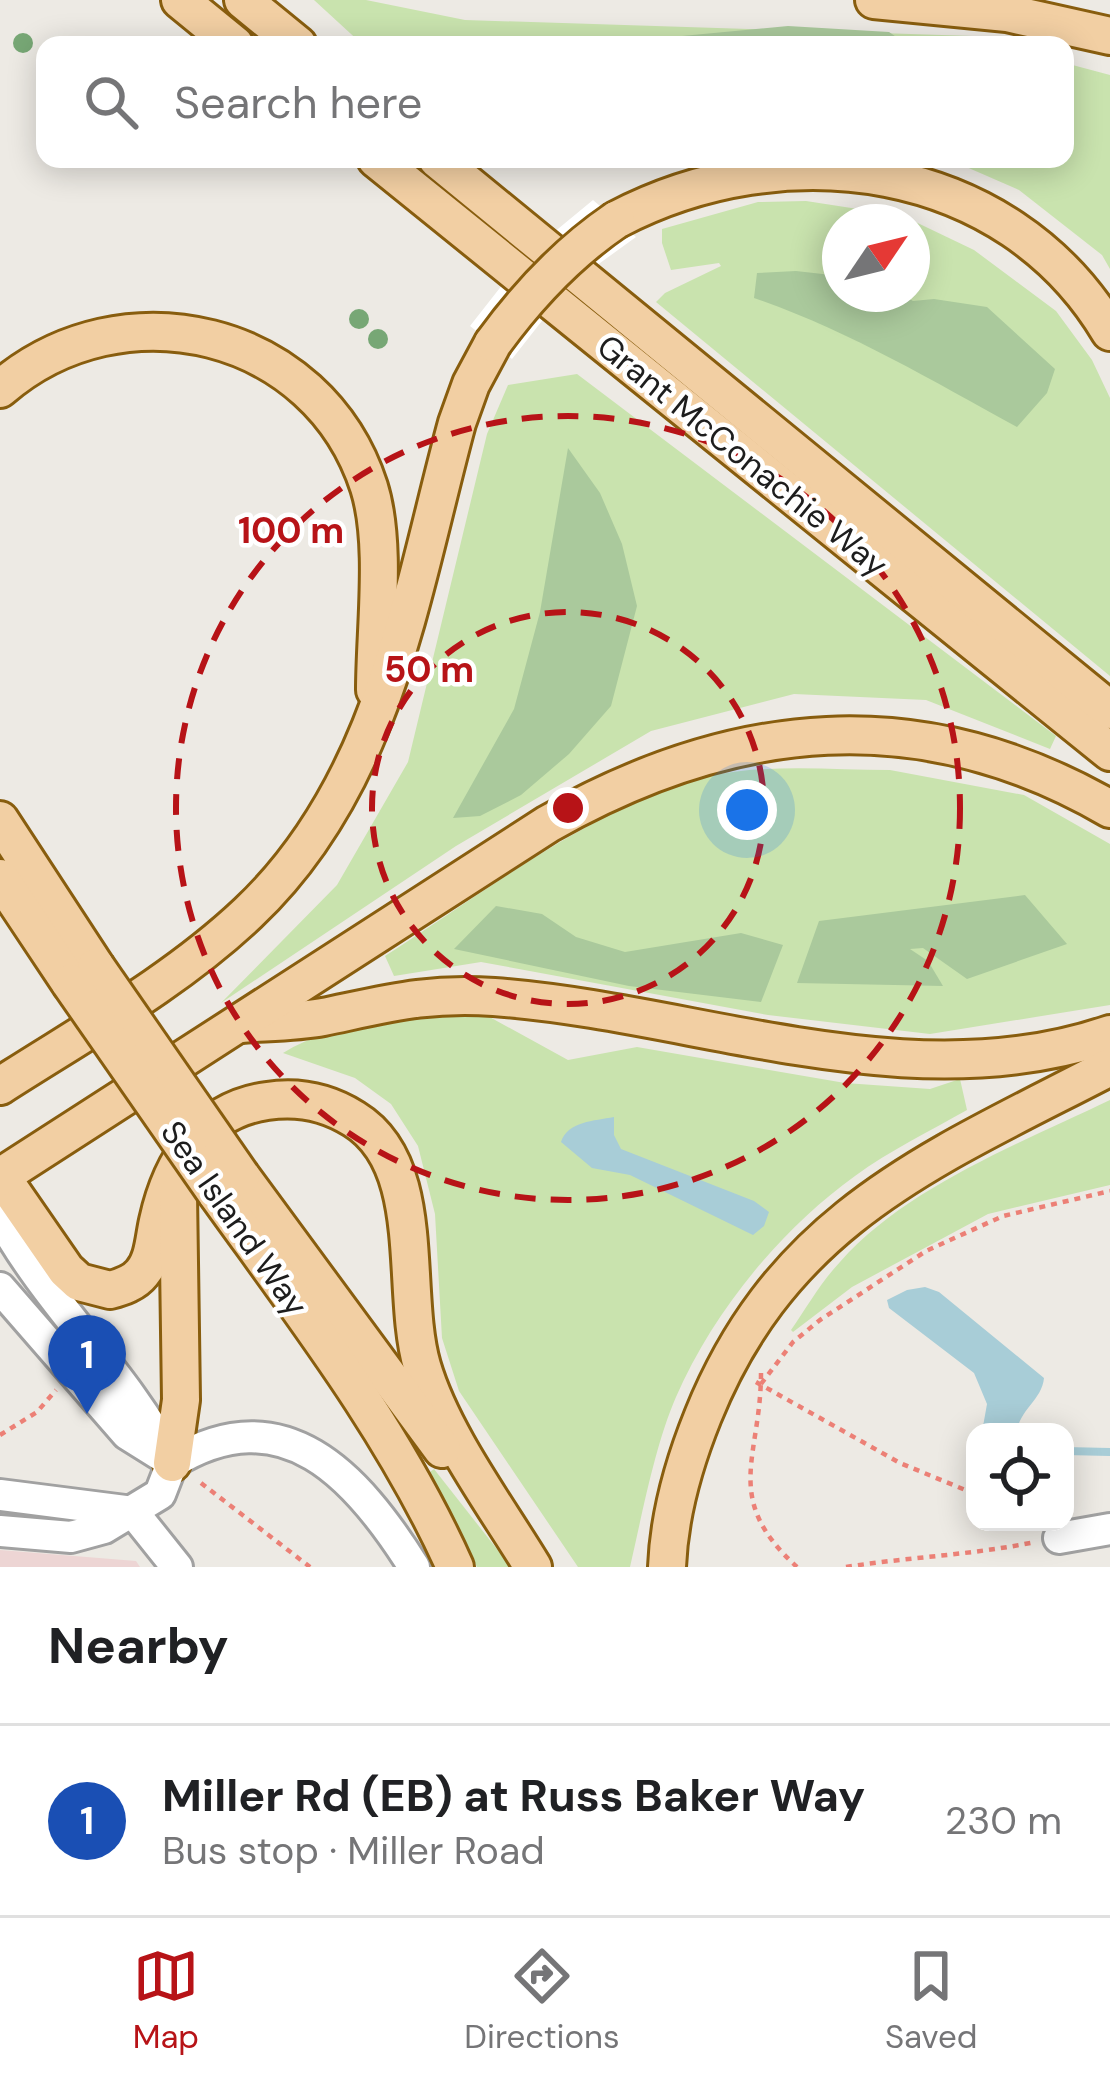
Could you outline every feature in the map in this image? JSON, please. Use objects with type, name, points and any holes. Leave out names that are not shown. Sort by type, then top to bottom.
[{"type":"main road","points":[[180,0],[225,36]]},
{"type":"main road","points":[[243,0],[287,36]]},
{"type":"main road","points":[[874,0],[1025,16],[1110,36]]},
{"type":"main road","name":"Grant McConachie Way","points":[[387,168],[1110,752]]},
{"type":"main road","name":"Grant McConachie Way","points":[[448,168],[1110,710]]},
{"type":"main road","points":[[0,1086],[220,938],[280,880],[319,829],[350,776],[406,629],[471,384],[518,307],[569,254],[616,220],[687,188],[752,174],[816,168],[882,176],[944,195],[1005,226],[1062,271],[1110,332]]},
{"type":"main road","points":[[0,389],[45,356],[76,342],[144,330],[213,339],[246,351],[309,393],[354,453],[369,489],[379,566],[375,717]]},
{"type":"main road","points":[[532,1567],[455,1437],[423,1371],[415,1338],[401,1186],[380,1142],[364,1125],[316,1101],[262,1101],[214,1120],[194,1139],[178,1166],[141,1274],[110,1290],[79,1282],[66,1270],[1,1176],[548,824],[625,783],[722,749],[784,737],[925,743],[993,759],[1110,809]]},
{"type":"main road","points":[[0,820],[83,975]]},
{"type":"main road","name":"Sea Island Way","points":[[0,878],[83,975],[229,1185],[379,1423],[427,1505],[455,1567]]},
{"type":"main road","points":[[237,1024],[322,1017],[391,1000],[458,995],[558,1004],[895,1057],[1018,1055],[1110,1034]]},
{"type":"main road","points":[[0,1057],[71,1040]]},
{"type":"main road","points":[[667,1567],[684,1471],[714,1389],[757,1312],[810,1248],[907,1175],[1110,1067]]},
{"type":"main road","points":[[172,1462],[182,1372],[178,1166]]},
{"type":"main road","points":[[229,1185],[532,1567]]},
{"type":"street","points":[[0,1216],[74,1325],[148,1416],[172,1462]]},
{"type":"street","points":[[0,1288],[128,1434],[172,1462]]},
{"type":"street","points":[[0,1531],[70,1537],[104,1528],[160,1495],[172,1462],[215,1440],[238,1437],[301,1447],[354,1486],[414,1567]]},
{"type":"street","points":[[0,1495],[133,1512],[177,1567]]},
{"type":"street","points":[[1059,1538],[1110,1529]]},
{"type":"path","points":[[797,1567],[764,1533],[753,1504],[750,1466],[761,1384],[793,1342],[926,1252],[1003,1216],[1110,1191]]},
{"type":"path","points":[[761,1384],[900,1463],[966,1490]]},
{"type":"path","points":[[0,1435],[37,1412],[56,1390]]},
{"type":"path","points":[[172,1462],[310,1567]]},
{"type":"path","points":[[846,1567],[969,1555],[1059,1538]]},
{"type":"shaded area","points":[[0,1550],[136,1561],[140,1567],[0,1567]]},
{"type":"green space","points":[[314,0],[366,0],[465,20],[973,36],[353,36]]},
{"type":"green space","points":[[788,26],[895,36],[682,36]]},
{"type":"green space","points":[[1074,65],[1110,75],[1110,269],[1102,255],[1019,190],[969,168],[1074,168]]},
{"type":"green space","points":[[758,202],[825,204],[822,312],[930,312],[930,229],[974,250],[1056,311],[1092,360],[1110,398],[1110,676],[656,302],[721,266],[671,270],[662,229]]},
{"type":"green space","points":[[757,273],[822,274],[822,312],[930,312],[930,299],[934,299],[987,307],[1055,369],[1047,393],[1017,427],[856,341],[754,298]]},
{"type":"green space","points":[[577,374],[1056,736],[1050,749],[926,700],[794,694],[651,731],[456,846],[221,1003],[337,885],[408,762],[487,434],[508,385]]},
{"type":"green space","points":[[568,448],[600,493],[622,544],[637,606],[611,706],[569,754],[521,795],[480,816],[453,818],[514,709],[540,612]]},
{"type":"green space","points":[[751,770],[890,770],[1024,795],[1110,844],[1110,1005],[930,1034],[768,1015],[481,962],[394,976],[385,956],[540,854],[665,790]]},
{"type":"green space","points":[[1025,895],[1067,944],[967,979],[923,948],[910,949],[928,961],[943,986],[797,983],[819,921]]},
{"type":"green space","points":[[496,906],[542,914],[576,937],[625,952],[741,933],[783,945],[761,1002],[629,986],[454,949]]},
{"type":"green space","points":[[486,1015],[568,1060],[637,1047],[845,1083],[930,1089],[960,1079],[967,1110],[882,1158],[827,1198],[775,1247],[729,1304],[691,1365],[668,1416],[630,1567],[578,1567],[459,1391],[442,1338],[435,1214],[418,1146],[391,1104],[355,1078],[283,1053],[356,1026]]},
{"type":"green space","points":[[1110,1100],[1110,1185],[988,1214],[852,1287],[791,1330],[840,1262],[898,1211],[966,1169]]},
{"type":"green space","points":[[434,1469],[511,1567],[477,1567],[430,1472]]},
{"type":"water","points":[[614,1117],[614,1135],[621,1149],[754,1201],[769,1212],[764,1226],[753,1235],[630,1175],[592,1168],[561,1142],[576,1126]]},
{"type":"water","points":[[925,1287],[939,1292],[1044,1378],[1020,1423],[984,1423],[987,1404],[974,1373],[889,1308],[887,1300]]},
{"type":"pier","points":[[593,200],[636,237],[571,284],[512,359],[470,326],[524,257]]},
{"type":"waterway","points":[[1074,1451],[1110,1452]]},
{"type":"place","name":"Miller Rd (EB) at Russ Baker Way","points":[[87,1414]]}]
